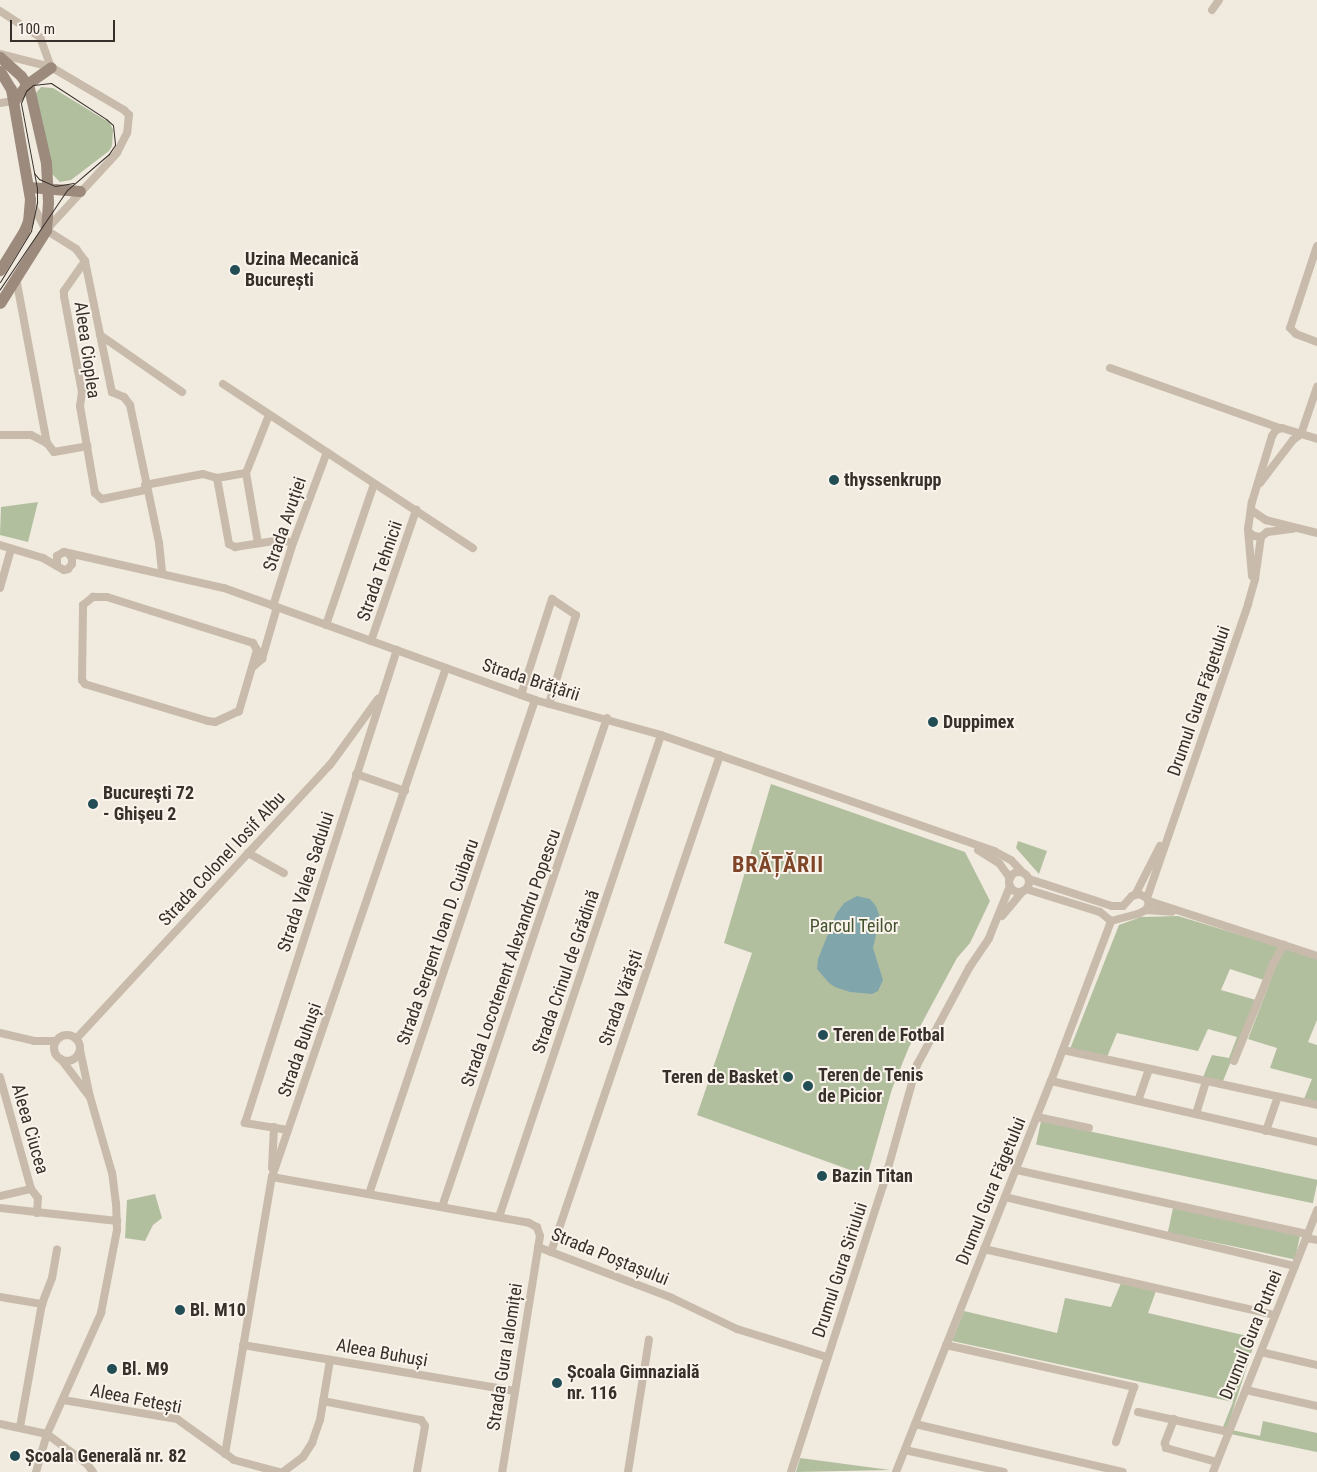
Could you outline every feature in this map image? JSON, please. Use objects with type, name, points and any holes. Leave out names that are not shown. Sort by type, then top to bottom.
[{"type":"main road","points":[[0,56],[27,84],[40,134],[48,189],[46,230],[0,303]]},
{"type":"main road","points":[[14,101],[27,84],[51,66]]},
{"type":"main road","points":[[0,71],[9,84],[14,101],[30,199],[28,220],[24,231],[0,270]]},
{"type":"main road","points":[[29,187],[80,191]]},
{"type":"street","points":[[1212,10],[1219,0]]},
{"type":"street","points":[[0,10],[40,37],[51,66]]},
{"type":"street","points":[[0,56],[51,66],[124,110],[129,115],[128,133],[121,147],[46,230]]},
{"type":"street","points":[[0,103],[14,101]]},
{"type":"street","points":[[30,199],[46,230],[76,249],[86,261],[112,392],[124,397],[130,405],[145,487],[159,544],[162,573]]},
{"type":"street","points":[[1317,246],[1290,328],[1296,334],[1317,342]]},
{"type":"street","name":"Aleea Cioplea","points":[[86,261],[64,292],[82,392],[80,406],[95,493],[99,498],[203,474],[217,478],[246,473]]},
{"type":"street","points":[[16,278],[47,443]]},
{"type":"street","name":"Aleea Cioplea","points":[[100,335],[182,392]]},
{"type":"street","points":[[1110,368],[1317,440]]},
{"type":"street","points":[[223,384],[473,548]]},
{"type":"street","points":[[1256,488],[1293,440],[1301,434],[1317,387]]},
{"type":"street","points":[[258,543],[246,473],[269,415]]},
{"type":"street","points":[[1264,535],[1268,526],[1251,510],[1273,432],[1279,428]]},
{"type":"street","points":[[1289,430],[1293,440]]},
{"type":"street","points":[[0,435],[31,435],[47,443],[54,452],[87,446]]},
{"type":"street","points":[[1271,439],[1276,448],[1287,448]]},
{"type":"street","name":"Strada Avuției","points":[[252,668],[257,650],[253,643],[107,598],[92,597],[83,606],[82,680],[86,684],[215,722],[238,711],[252,668],[262,659],[293,543],[326,452]]},
{"type":"street","points":[[217,478],[230,544],[235,547],[280,540],[293,543]]},
{"type":"street","points":[[326,625],[374,484]]},
{"type":"street","name":"Strada Tehnicii","points":[[371,641],[416,510]]},
{"type":"street","points":[[1298,528],[1254,536],[1248,526],[1259,519],[1298,528],[1317,533]]},
{"type":"street","name":"Drumul Gura Făgetului","points":[[1250,532],[1252,590]]},
{"type":"street","name":"Drumul Gura Făgetului","points":[[1146,910],[1172,822],[1252,590],[1264,535]]},
{"type":"street","points":[[0,546],[43,558],[66,570],[72,564],[92,557]]},
{"type":"street","points":[[0,588],[11,549]]},
{"type":"street","points":[[43,558],[57,556],[64,552],[72,558],[72,564]]},
{"type":"street","name":"Strada Brățării","points":[[69,554],[92,557],[213,584],[535,700],[607,718],[661,735],[958,839],[1005,857],[1022,872]]},
{"type":"street","points":[[57,556],[57,566]]},
{"type":"street","points":[[521,695],[552,599],[576,615],[549,704]]},
{"type":"street","name":"Strada Valea Sadului","points":[[274,1127],[245,1123],[397,650]]},
{"type":"street","name":"Strada Buhuși","points":[[225,1454],[272,1177],[446,668]]},
{"type":"street","name":"Strada Colonel Iosif Albu","points":[[76,1038],[330,765],[382,694]]},
{"type":"street","name":"Strada Sergent Ioan D. Cuibaru","points":[[369,1194],[535,700]]},
{"type":"street","name":"Strada Locotenent Alexandru Popescu","points":[[442,1207],[607,718]]},
{"type":"street","name":"Strada Crinul de Grădină","points":[[499,1217],[661,735]]},
{"type":"street","name":"Strada Vărăști","points":[[551,1252],[720,755]]},
{"type":"street","points":[[356,774],[405,791]]},
{"type":"street","name":"Drumul Gura Făgetului","points":[[1135,895],[1172,822]]},
{"type":"street","name":"Strada Brățării","points":[[958,839],[999,863],[1010,882]]},
{"type":"street","points":[[248,853],[284,873]]},
{"type":"street","points":[[1181,913],[1146,910],[1121,920],[1109,918],[1024,890],[1014,890],[1010,882],[1016,872],[1022,872],[1029,879],[1112,906],[1126,904],[1135,895],[1181,913],[1317,956]]},
{"type":"street","points":[[1024,890],[1029,879]]},
{"type":"street","name":"Drumul Gura Siriului","points":[[999,919],[1010,882]]},
{"type":"street","name":"Drumul Gura Siriului","points":[[791,1472],[883,1186],[917,1064],[999,919],[1024,890]]},
{"type":"street","name":"Drumul Gura Făgetului","points":[[896,1472],[1063,1050],[1109,918],[1108,909],[1112,906]]},
{"type":"street","points":[[1234,1061],[1274,962],[1284,945]]},
{"type":"street","points":[[0,1033],[34,1041],[56,1041],[66,1035],[76,1038],[90,1097],[112,1173],[117,1221],[111,1270],[101,1313],[47,1434],[36,1472]]},
{"type":"street","points":[[34,1041],[55,1052],[90,1097]]},
{"type":"street","points":[[55,1052],[56,1041]]},
{"type":"street","points":[[61,1059],[73,1059],[80,1050]]},
{"type":"street","points":[[1063,1050],[1317,1104]]},
{"type":"street","points":[[1138,1101],[1149,1069]]},
{"type":"street","name":"Aleea Ciucea","points":[[0,1077],[31,1189],[38,1198],[38,1213]]},
{"type":"street","points":[[1051,1081],[1317,1142]]},
{"type":"street","points":[[1196,1114],[1206,1081]]},
{"type":"street","points":[[1266,1131],[1278,1097]]},
{"type":"street","points":[[1037,1117],[1089,1128]]},
{"type":"street","points":[[272,1177],[274,1127],[288,1130]]},
{"type":"street","points":[[1016,1170],[1307,1236],[1317,1240]]},
{"type":"street","name":"Strada Poștașului","points":[[272,1177],[534,1224],[540,1233],[538,1247],[672,1298],[737,1329],[827,1357]]},
{"type":"street","name":"Aleea Ciucea","points":[[0,1196],[31,1189]]},
{"type":"street","points":[[1005,1197],[1295,1266]]},
{"type":"street","points":[[0,1208],[117,1221]]},
{"type":"street","name":"Drumul Gura Putnei","points":[[1213,1472],[1317,1210]]},
{"type":"street","name":"Strada Gura Ialomiței","points":[[502,1472],[538,1247]]},
{"type":"street","points":[[20,1427],[42,1304],[52,1278],[57,1249]]},
{"type":"street","points":[[984,1249],[1275,1315]]},
{"type":"street","points":[[0,1297],[42,1304]]},
{"type":"street","points":[[628,1472],[649,1340]]},
{"type":"street","name":"Aleea Buhuși","points":[[244,1345],[515,1392]]},
{"type":"street","points":[[946,1345],[1134,1387],[1116,1442]]},
{"type":"street","points":[[1261,1352],[1317,1365]]},
{"type":"street","points":[[281,1472],[296,1463],[308,1450],[316,1433],[330,1360]]},
{"type":"street","points":[[1246,1390],[1317,1406]]},
{"type":"street","name":"Aleea Fetești","points":[[63,1400],[177,1419],[225,1454],[243,1463],[281,1472]]},
{"type":"street","points":[[323,1401],[420,1420],[425,1426],[417,1472]]},
{"type":"street","points":[[1138,1412],[1229,1432]]},
{"type":"street","points":[[1174,1419],[1165,1443],[1166,1448],[1217,1462]]},
{"type":"street","points":[[0,1424],[47,1434],[87,1464],[93,1472]]},
{"type":"street","points":[[915,1424],[1123,1472]]},
{"type":"street","points":[[904,1450],[1004,1472]]},
{"type":"green space","points":[[41,87],[53,88],[110,123],[113,130],[112,146],[109,151],[71,180],[60,182],[51,173],[35,94]]},
{"type":"green space","points":[[38,502],[28,542],[0,535],[1,507]]},
{"type":"green space","name":"Parcul Teilor","points":[[771,784],[965,852],[990,901],[970,943],[957,958],[909,1047],[892,1089],[867,1176],[697,1115],[752,953],[724,943]]},
{"type":"green space","points":[[1018,841],[1047,851],[1039,874],[1016,848]]},
{"type":"green space","points":[[1178,916],[1317,958],[1317,1020],[1308,1042],[1317,1045],[1317,1102],[1304,1099],[1312,1079],[1270,1068],[1277,1048],[1248,1039],[1270,982],[1230,969],[1221,990],[1256,1000],[1223,1081],[1203,1077],[1212,1055],[1229,1058],[1237,1037],[1208,1029],[1198,1051],[1117,1033],[1107,1057],[1070,1049],[1119,925],[1141,917]]},
{"type":"green space","points":[[1041,1121],[1317,1180],[1313,1203],[1036,1144]]},
{"type":"green space","points":[[155,1194],[162,1218],[153,1225],[145,1241],[125,1238],[127,1200]]},
{"type":"green space","points":[[1173,1208],[1300,1235],[1295,1259],[1168,1232]]},
{"type":"green space","points":[[1121,1283],[1156,1291],[1148,1313],[1256,1338],[1227,1429],[1260,1436],[1263,1421],[1317,1433],[1317,1452],[1221,1432],[1233,1402],[952,1341],[964,1311],[1057,1333],[1065,1298],[1111,1307]]},
{"type":"green space","points":[[800,1458],[890,1470],[796,1472]]},
{"type":"water","points":[[857,896],[870,899],[876,906],[880,917],[873,948],[883,980],[878,991],[872,994],[850,992],[835,987],[817,969],[818,959],[836,914],[844,903]]},
{"type":"tram line","points":[[0,282],[31,231],[37,202],[37,188],[21,103],[26,91],[33,85],[51,83],[113,125],[115,145],[109,154],[67,190],[0,289]]},
{"type":"tram line","points":[[34,173],[39,179],[55,186],[74,183]]},
{"type":"place","name":"Uzina Mecanică București","points":[[235,270]]},
{"type":"place","name":"thyssenkrupp","points":[[834,480]]},
{"type":"place","name":"Duppimex","points":[[933,722]]},
{"type":"place","name":"Bucureşti 72 - Ghişeu 2","points":[[93,804]]},
{"type":"place","name":"Teren de Fotbal","points":[[823,1035]]},
{"type":"place","name":"Teren de Basket","points":[[788,1077]]},
{"type":"place","name":"Teren de Tenis de Picior","points":[[808,1086]]},
{"type":"place","name":"Bazin Titan","points":[[822,1176]]},
{"type":"place","name":"Bl. M10","points":[[180,1310]]},
{"type":"place","name":"Bl. M9","points":[[112,1369]]},
{"type":"place","name":"Școala Gimnazială nr. 116","points":[[557,1383]]},
{"type":"place","name":"Școala Generală nr. 82","points":[[15,1456]]},
{"type":"district","name":"BRĂȚĂRII","points":[[778,865]]}]
